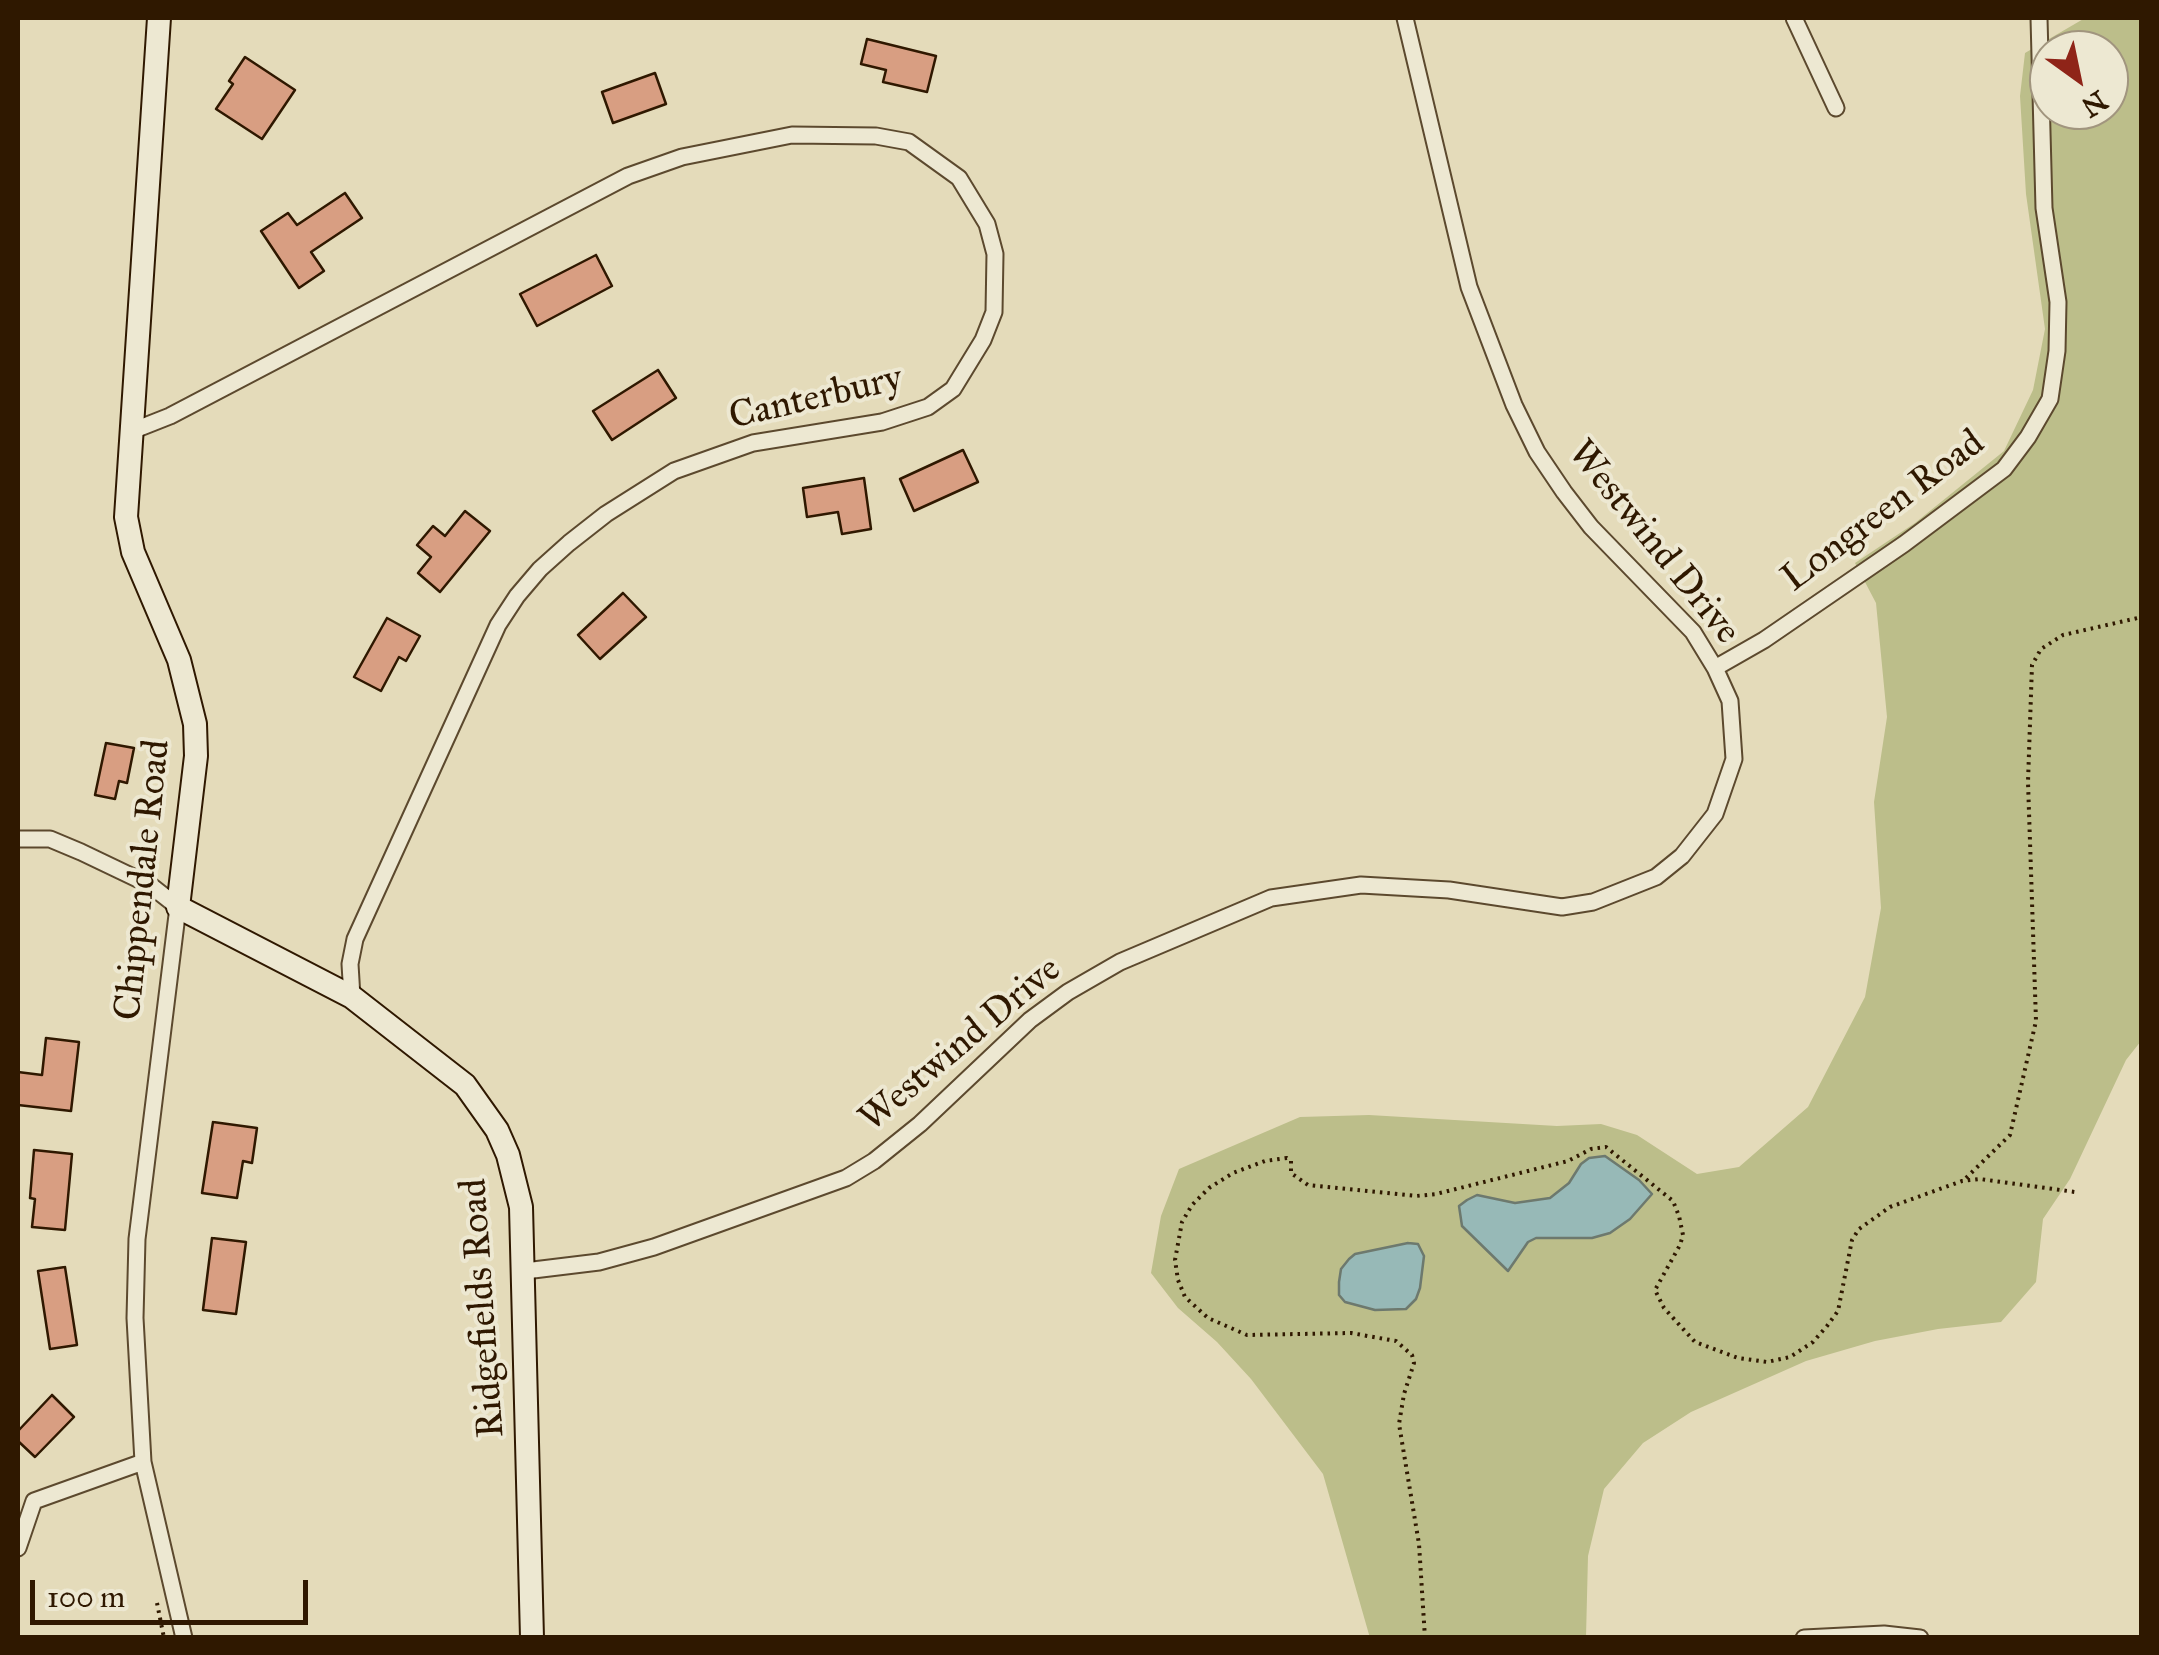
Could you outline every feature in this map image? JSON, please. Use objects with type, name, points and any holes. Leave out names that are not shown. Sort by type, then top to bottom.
[{"type":"street","name":"Chippendale Road","points":[[159,18],[126,517],[133,552],[180,660],[195,724],[195,776],[137,1239],[135,1338],[142,1462],[184,1638]]},
{"type":"street","name":"Westwind Drive","points":[[525,1271],[598,1262],[654,1247],[846,1178],[920,1124],[1030,1020],[1068,992],[1120,962],[1271,898],[1361,885],[1449,890],[1562,906],[1593,902],[1656,877],[1690,847],[1714,814],[1734,759],[1730,701],[1692,632],[1591,527],[1564,492],[1537,452],[1514,405],[1469,287],[1406,18]]},
{"type":"street","points":[[1794,18],[1836,108]]},
{"type":"street","name":"Longreen Road","points":[[1715,668],[1764,640],[2004,470],[2050,399],[2057,351],[2058,302],[2044,208],[2039,18]]},
{"type":"street","name":"Canterbury","points":[[132,431],[170,416],[628,176],[682,157],[792,136],[876,136],[909,142],[960,178],[987,224],[995,254],[994,312],[984,340],[953,389],[928,407],[882,422],[753,442],[674,471],[569,543],[517,596],[498,624],[355,939],[350,964],[352,997]]},
{"type":"street","name":"Ridgefields Road","points":[[18,840],[50,840],[81,852],[150,885],[178,907],[352,997],[464,1085],[497,1130],[508,1154],[520,1206],[525,1271],[532,1638]]},
{"type":"street","points":[[18,1548],[34,1501],[142,1462]]},
{"type":"street","points":[[1804,1638],[1884,1634],[1920,1638]]},
{"type":"path","points":[[1425,1638],[1419,1544],[1399,1424],[1414,1363],[1412,1356],[1396,1342],[1379,1338],[1350,1333],[1247,1335],[1208,1318],[1186,1298],[1175,1260],[1176,1240],[1192,1204],[1232,1173],[1265,1160],[1288,1158],[1292,1173],[1308,1185],[1399,1195],[1436,1194],[1568,1161],[1591,1149],[1606,1147],[1673,1200],[1679,1216],[1683,1235],[1680,1245],[1655,1290],[1664,1308],[1694,1342],[1738,1358],[1767,1362],[1790,1357],[1813,1342],[1838,1311],[1846,1256],[1859,1229],[1890,1207],[1962,1180],[1978,1170],[2010,1135],[2036,1021],[2028,782],[2032,665],[2041,648],[2063,635],[2142,616]]},
{"type":"path","points":[[1962,1180],[2003,1181],[2075,1192]]},
{"type":"green space","points":[[2085,18],[2141,18],[2141,1041],[2126,1060],[2070,1179],[2043,1219],[2036,1282],[2001,1322],[1875,1341],[1806,1361],[1691,1412],[1643,1443],[1604,1489],[1588,1556],[1586,1637],[1370,1638],[1323,1474],[1251,1379],[1178,1308],[1151,1273],[1161,1216],[1179,1169],[1300,1117],[1369,1115],[1557,1126],[1601,1124],[1637,1135],[1697,1174],[1739,1167],[1808,1107],[1865,997],[1881,908],[1874,802],[1887,717],[1876,603],[1855,563],[1915,523],[2004,451],[2033,390],[2045,329],[2026,194],[2020,96],[2025,53],[2029,51],[2029,130],[2129,130],[2129,30],[2064,30]]},
{"type":"water","points":[[1605,1156],[1652,1194],[1630,1219],[1610,1233],[1592,1238],[1536,1238],[1528,1242],[1508,1271],[1462,1226],[1459,1206],[1477,1195],[1515,1203],[1550,1198],[1569,1183],[1581,1164],[1589,1158]]},
{"type":"water","points":[[1418,1244],[1424,1256],[1420,1288],[1406,1309],[1375,1310],[1345,1302],[1339,1295],[1341,1269],[1355,1254]]},
{"type":"building","points":[[867,39],[936,56],[927,92],[883,82],[886,70],[861,64]]},
{"type":"building","points":[[245,57],[295,90],[262,139],[216,109]]},
{"type":"building","points":[[655,73],[666,104],[613,123],[602,92]]},
{"type":"building","points":[[345,193],[362,218],[311,252],[324,271],[299,288],[261,231],[288,213],[297,225]]},
{"type":"building","points":[[596,255],[612,286],[537,326],[520,294]]},
{"type":"building","points":[[658,370],[676,398],[612,440],[593,411]]},
{"type":"building","points":[[963,450],[978,482],[914,511],[900,479]]},
{"type":"building","points":[[864,478],[871,529],[842,534],[838,512],[807,517],[803,488]]},
{"type":"building","points":[[465,511],[490,531],[440,592],[418,573],[431,557],[417,545],[433,526],[445,536]]},
{"type":"building","points":[[623,593],[646,617],[600,659],[578,635]]},
{"type":"building","points":[[387,618],[420,636],[406,661],[399,657],[381,691],[354,677]]},
{"type":"building","points":[[106,743],[134,748],[127,783],[119,781],[115,799],[95,795]]},
{"type":"building","points":[[46,1038],[79,1042],[71,1111],[18,1105],[18,1072],[42,1075]]},
{"type":"building","points":[[213,1122],[257,1128],[252,1163],[243,1161],[237,1198],[202,1193]]},
{"type":"building","points":[[34,1150],[72,1154],[65,1230],[32,1227]]},
{"type":"building","points":[[212,1238],[246,1242],[236,1314],[203,1310]]},
{"type":"building","points":[[65,1267],[77,1345],[50,1349],[38,1271]]},
{"type":"building","points":[[52,1395],[74,1417],[35,1457],[18,1441],[18,1431]]}]
